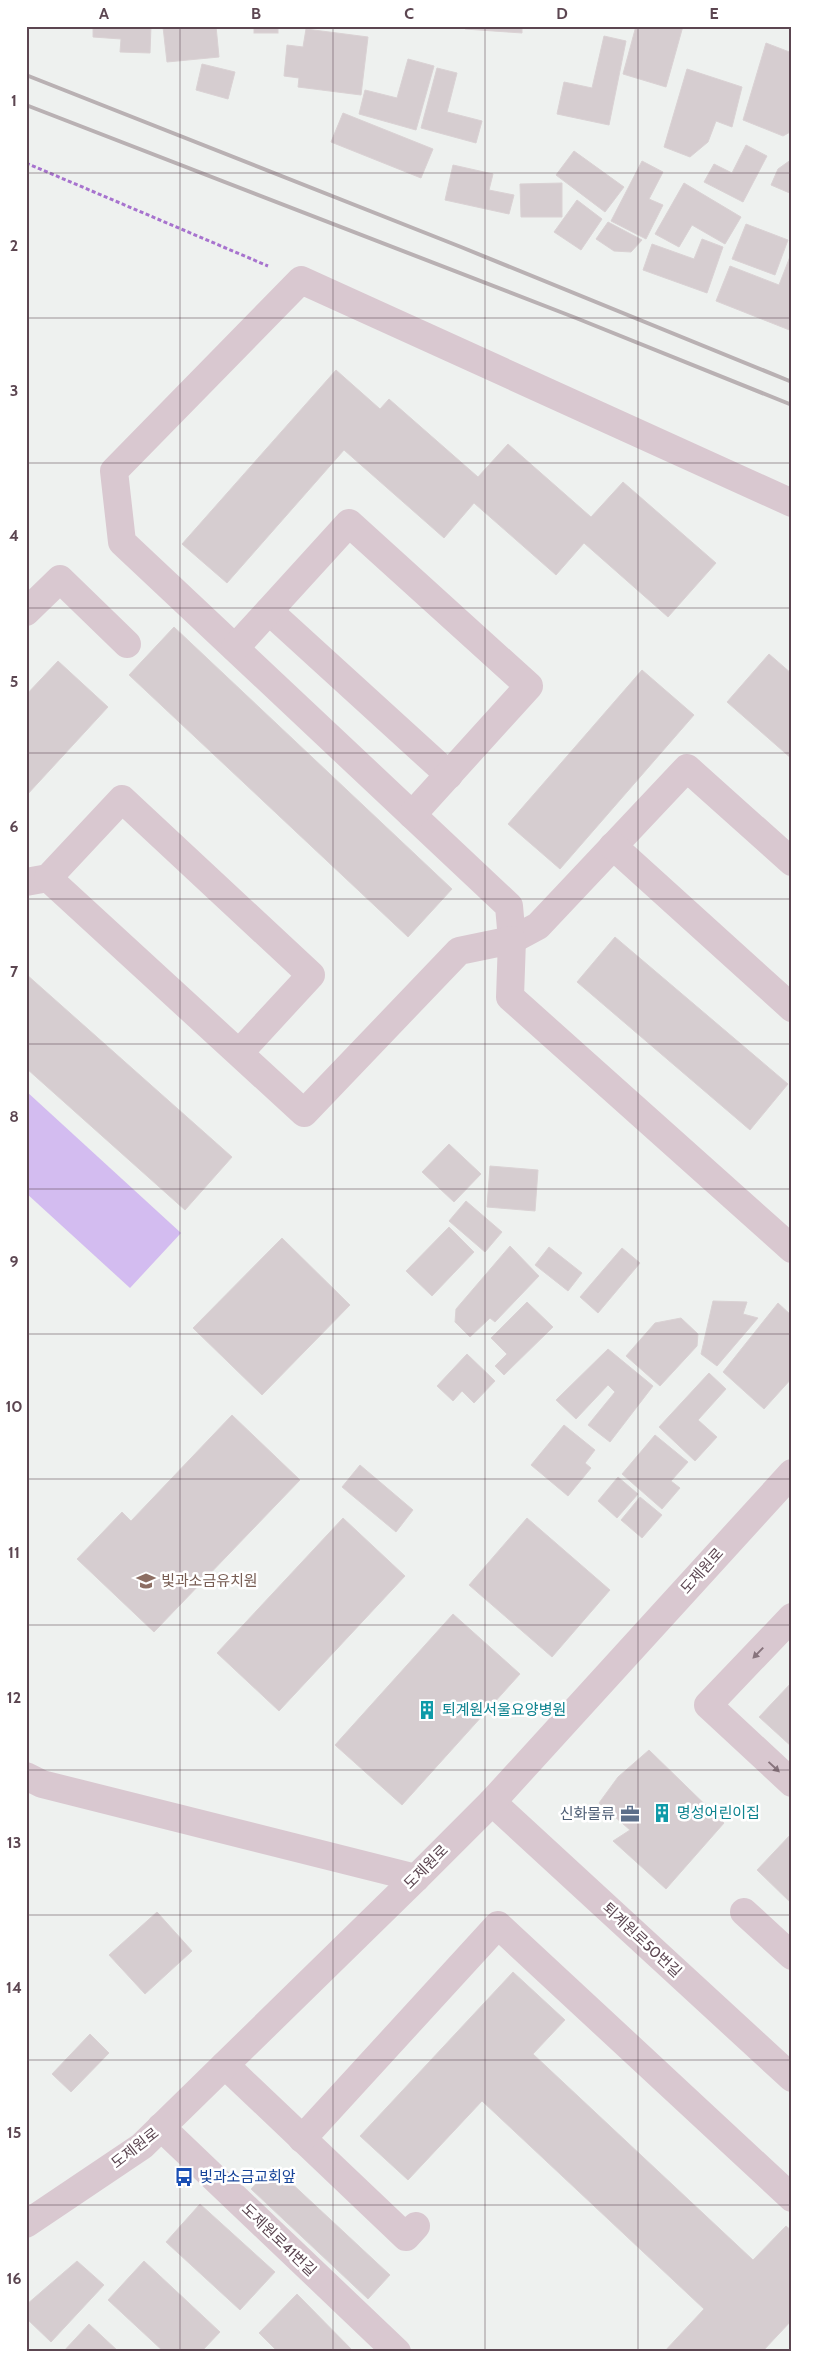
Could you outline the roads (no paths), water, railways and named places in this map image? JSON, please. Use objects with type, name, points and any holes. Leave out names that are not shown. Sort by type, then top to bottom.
[{"type":"street","points":[[792,503],[301,280],[114,471],[122,542],[509,906],[512,940],[510,997],[792,1249]]},
{"type":"street","points":[[235,648],[348,523],[529,686],[412,815]]},
{"type":"street","points":[[26,612],[60,579],[127,644]]},
{"type":"street","points":[[269,611],[449,775]]},
{"type":"street","points":[[238,1053],[311,975],[122,799],[37,880],[238,1053],[304,1113],[459,951],[512,940],[538,926],[687,768],[792,862]]},
{"type":"street","points":[[613,846],[792,1008]]},
{"type":"street","name":"도제원로","points":[[26,2224],[142,2146],[416,1878],[492,1802],[792,1474]]},
{"type":"street","points":[[792,1617],[708,1704],[792,1783]]},
{"type":"street","points":[[26,1776],[42,1784],[416,1878]]},
{"type":"street","name":"퇴계원로50번길","points":[[492,1802],[792,2078]]},
{"type":"street","points":[[744,1912],[792,1956]]},
{"type":"street","points":[[302,2139],[498,1924],[791,2197]]},
{"type":"street","points":[[225,2065],[406,2237],[416,2226]]},
{"type":"street","name":"도제원로41번길","points":[[161,2127],[397,2352]]},
{"type":"railway","points":[[26,75],[461,247],[792,382]]},
{"type":"railway","points":[[26,105],[576,318],[792,405]]},
{"type":"place","name":"빛과소금유치원","points":[[146,1581]]},
{"type":"place","name":"퇴계원서울요양병원","points":[[427,1710]]},
{"type":"place","name":"명성어린이집","points":[[662,1813]]},
{"type":"place","name":"신화물류","points":[[630,1814]]},
{"type":"place","name":"빛과소금교회앞","points":[[184,2177]]}]
